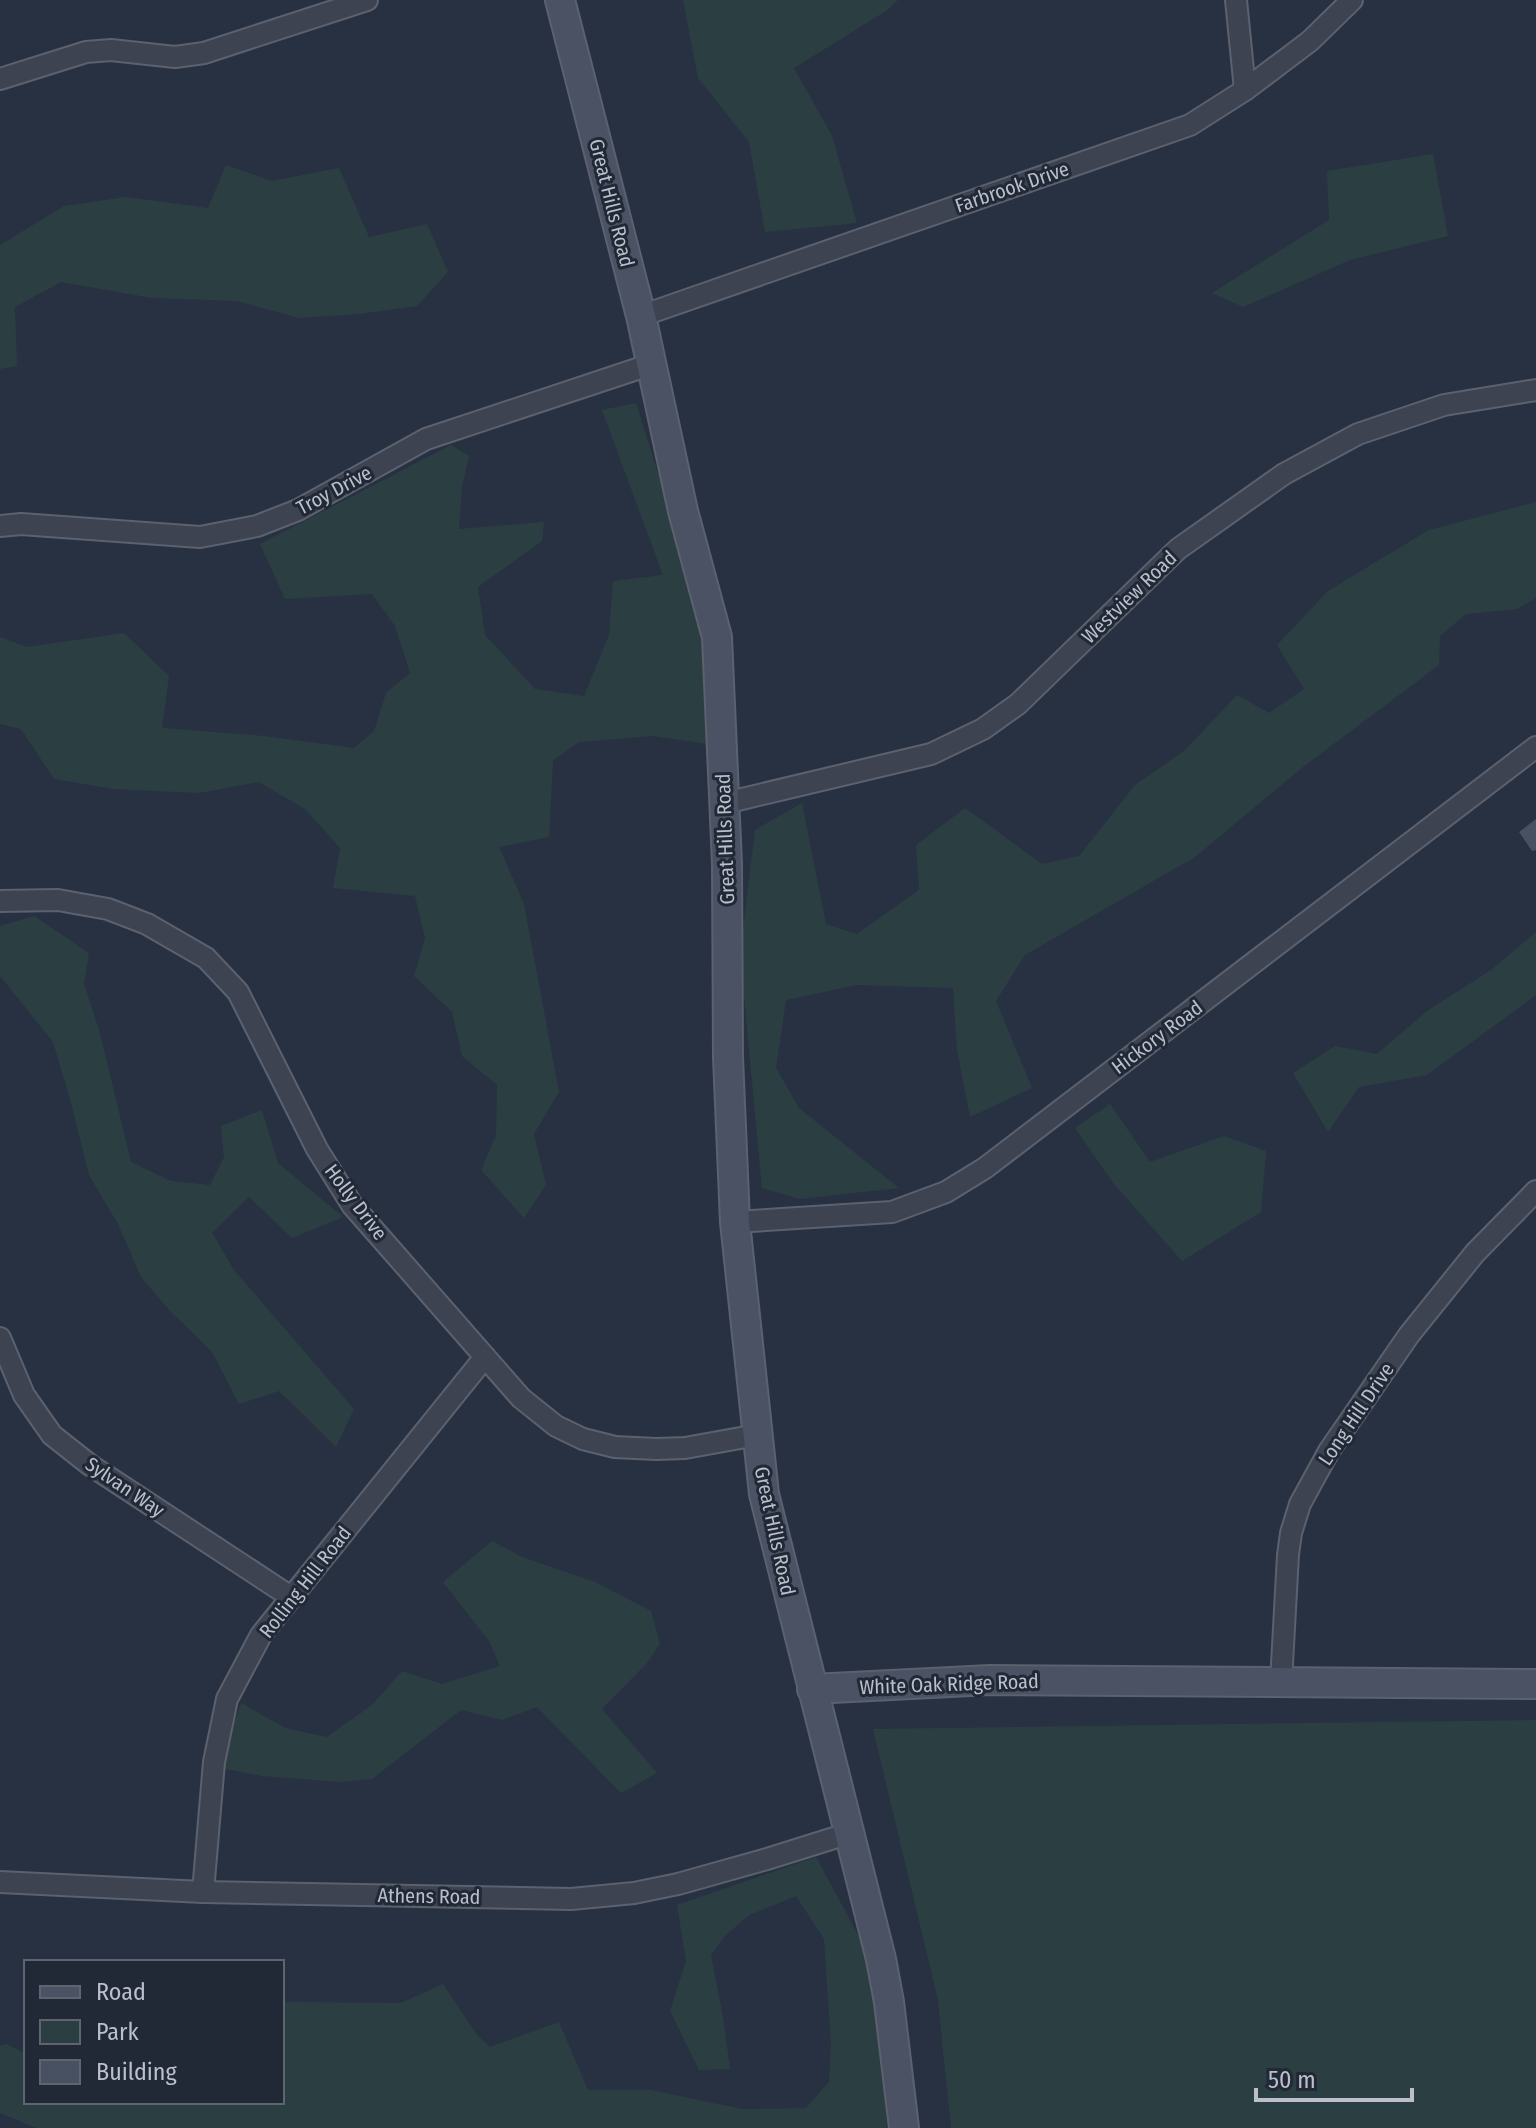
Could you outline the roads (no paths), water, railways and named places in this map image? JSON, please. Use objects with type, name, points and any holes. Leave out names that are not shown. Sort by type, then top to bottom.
[{"type":"street","points":[[0,79],[86,52],[111,50],[175,57],[204,53],[367,0]]},
{"type":"street","name":"Great Hills Road","points":[[560,0],[641,316],[683,511],[717,637],[727,864],[728,1057],[735,1222],[764,1494],[812,1689]]},
{"type":"street","points":[[1236,0],[1245,90]]},
{"type":"street","name":"Farbrook Drive","points":[[641,316],[1190,125],[1245,90],[1310,41],[1352,0]]},
{"type":"street","name":"Troy Drive","points":[[0,526],[21,524],[200,537],[257,526],[298,510],[426,439],[652,364]]},
{"type":"street","name":"Westview Road","points":[[725,803],[931,754],[983,729],[1018,704],[1178,549],[1284,474],[1358,434],[1444,405],[1536,390]]},
{"type":"street","name":"Hickory Road","points":[[735,1222],[892,1212],[946,1192],[985,1168],[1536,747]]},
{"type":"street","name":"Holly Drive","points":[[0,901],[58,900],[108,909],[147,924],[206,958],[238,992],[317,1149],[352,1205],[521,1398],[556,1426],[583,1439],[615,1447],[656,1449],[685,1448],[757,1435]]},
{"type":"street","name":"Long Hill Drive","points":[[1281,1682],[1288,1555],[1300,1504],[1329,1451],[1409,1335],[1475,1253],[1536,1191]]},
{"type":"street","name":"Sylvan Way","points":[[0,1338],[24,1395],[52,1435],[90,1465],[291,1597]]},
{"type":"street","name":"Rolling Hill Road","points":[[203,1892],[214,1762],[227,1699],[261,1635],[485,1357]]},
{"type":"street","name":"White Oak Ridge Road","points":[[812,1689],[990,1680],[1536,1684]]},
{"type":"street","points":[[812,1689],[881,1959],[904,2128]]},
{"type":"street","name":"Athens Road","points":[[0,1882],[203,1892],[587,1897],[634,1893],[678,1884],[850,1833]]}]
